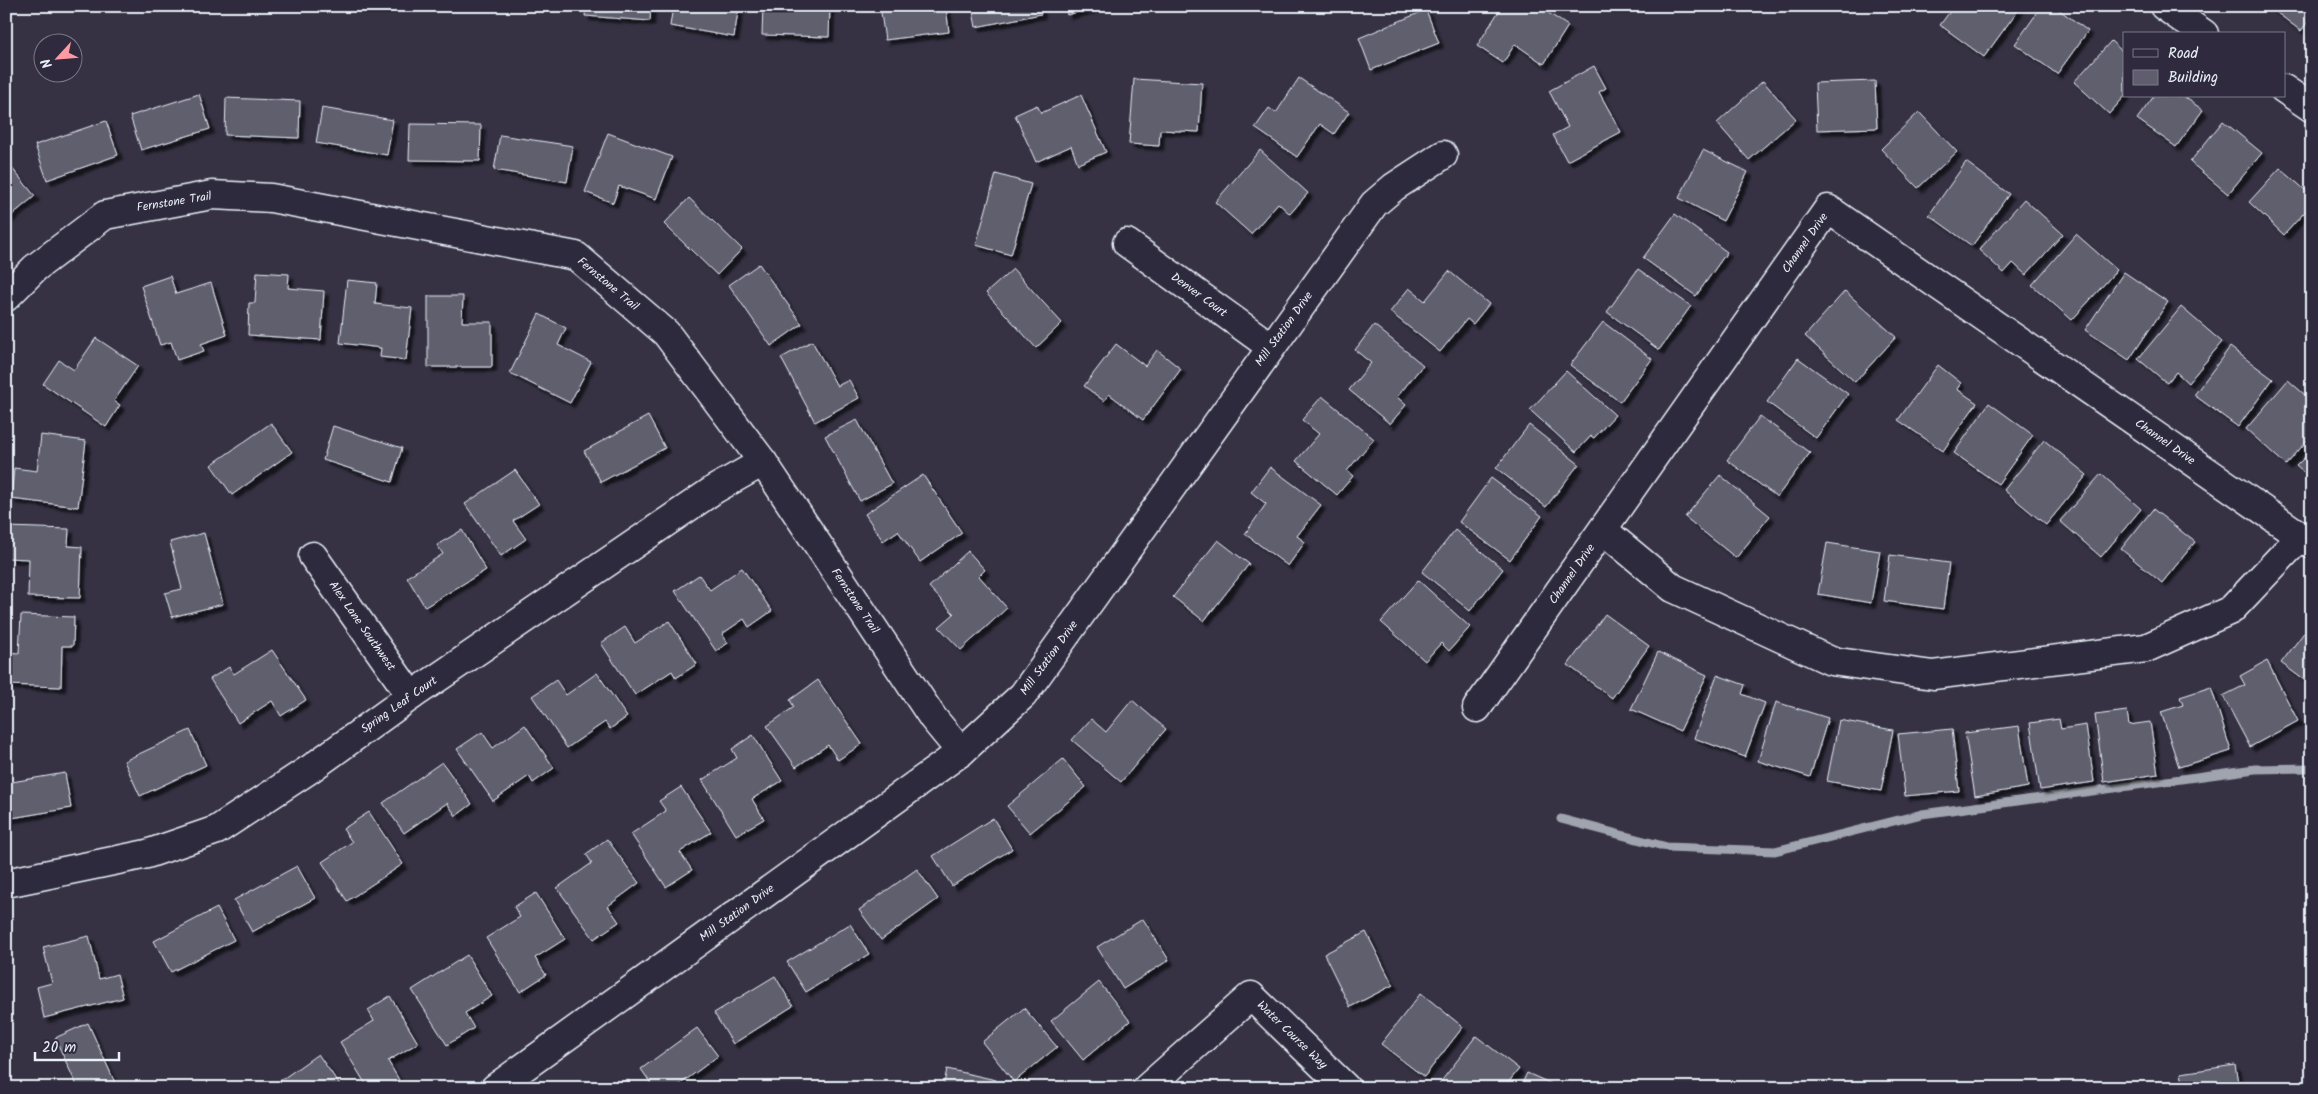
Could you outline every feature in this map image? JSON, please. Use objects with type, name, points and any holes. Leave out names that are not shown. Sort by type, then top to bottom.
[{"type":"street","points":[[2164,6],[2201,32]]},
{"type":"street","points":[[2286,90],[2312,108]]},
{"type":"street","name":"Mill Station Drive","points":[[495,1088],[961,752],[1023,696],[1374,204],[1394,187],[1443,155]]},
{"type":"street","name":"Fernstone Trail","points":[[6,298],[35,268],[105,215],[212,195],[271,198],[576,256],[666,334],[763,462],[933,718],[961,752]]},
{"type":"street","name":"Channel Drive","points":[[1477,708],[1828,210],[2306,540]]},
{"type":"street","name":"Denver Court","points":[[1127,243],[1271,347]]},
{"type":"street","name":"Spring Leaf Court","points":[[6,883],[147,854],[217,830],[310,769],[411,696],[715,489],[763,462]]},
{"type":"street","points":[[1603,530],[1673,588],[1831,661],[1934,675],[2146,648],[2232,610],[2306,540]]},
{"type":"street","name":"Alex Lane Southwest","points":[[313,556],[411,696]]},
{"type":"street","name":"Water Course Way","points":[[1147,1088],[1251,996],[1346,1088]]},
{"type":"building","points":[[586,6],[651,6],[650,21],[585,16]]},
{"type":"building","points":[[673,6],[739,6],[734,37],[670,26]]},
{"type":"building","points":[[763,6],[830,6],[829,37],[762,35]]},
{"type":"building","points":[[880,6],[946,6],[949,32],[885,40]]},
{"type":"building","points":[[972,6],[1040,6],[1041,14],[976,27]]},
{"type":"building","points":[[1065,6],[1100,6],[1067,15]]},
{"type":"building","points":[[1502,6],[1538,6],[1568,26],[1544,64],[1515,44],[1503,63],[1477,46]]},
{"type":"building","points":[[1954,6],[2021,6],[1984,57],[1940,25]]},
{"type":"building","points":[[2042,6],[2054,6],[2088,31],[2057,74],[2015,44]]},
{"type":"building","points":[[2268,6],[2312,6],[2312,16],[2301,31]]},
{"type":"building","points":[[1426,10],[1439,43],[1371,70],[1359,38]]},
{"type":"building","points":[[2111,41],[2123,52],[2123,98],[2109,114],[2074,82]]},
{"type":"building","points":[[1594,66],[1606,88],[1599,92],[1621,132],[1567,161],[1553,135],[1568,127],[1549,91]]},
{"type":"building","points":[[1299,78],[1349,112],[1334,134],[1320,124],[1297,157],[1255,128],[1269,108],[1276,113]]},
{"type":"building","points":[[1134,79],[1202,83],[1199,132],[1160,130],[1159,146],[1129,144]]},
{"type":"building","points":[[1763,81],[1796,119],[1749,160],[1717,123]]},
{"type":"building","points":[[1875,81],[1877,128],[1817,130],[1815,83]]},
{"type":"building","points":[[199,94],[210,129],[141,150],[130,116]]},
{"type":"building","points":[[1081,95],[1106,152],[1078,164],[1071,146],[1036,162],[1015,115],[1037,105],[1041,113]]},
{"type":"building","points":[[226,98],[300,101],[299,138],[225,135]]},
{"type":"building","points":[[2153,98],[2186,98],[2203,110],[2176,147],[2137,119]]},
{"type":"building","points":[[322,108],[393,120],[387,155],[316,143]]},
{"type":"building","points":[[1919,112],[1957,152],[1918,188],[1881,149]]},
{"type":"building","points":[[106,121],[118,155],[47,180],[35,145]]},
{"type":"building","points":[[2223,121],[2262,153],[2228,194],[2190,162]]},
{"type":"building","points":[[410,124],[481,125],[480,161],[409,160]]},
{"type":"building","points":[[608,133],[672,157],[656,199],[619,186],[613,203],[585,192]]},
{"type":"building","points":[[500,135],[573,146],[567,182],[494,170]]},
{"type":"building","points":[[1260,150],[1308,193],[1290,214],[1278,203],[1251,234],[1215,202]]},
{"type":"building","points":[[1703,150],[1748,172],[1723,221],[1679,198]]},
{"type":"building","points":[[1966,162],[2009,194],[1972,246],[1929,215]]},
{"type":"building","points":[[11,167],[35,196],[6,220],[6,171]]},
{"type":"building","points":[[2280,168],[2312,196],[2312,204],[2284,235],[2249,202]]},
{"type":"building","points":[[996,174],[1031,184],[1011,255],[976,245]]},
{"type":"building","points":[[689,198],[742,249],[717,275],[664,224]]},
{"type":"building","points":[[2024,199],[2063,234],[2026,275],[2013,263],[2004,273],[1979,250]]},
{"type":"building","points":[[1675,214],[1727,252],[1696,296],[1643,258]]},
{"type":"building","points":[[2076,234],[2117,270],[2072,320],[2032,285]]},
{"type":"building","points":[[759,264],[802,324],[771,346],[729,285]]},
{"type":"building","points":[[1013,269],[1062,323],[1036,348],[986,293]]},
{"type":"building","points":[[1638,269],[1691,306],[1659,350],[1607,312]]},
{"type":"building","points":[[1449,271],[1489,304],[1473,324],[1467,319],[1440,352],[1390,312],[1409,288],[1425,301]]},
{"type":"building","points":[[257,272],[289,274],[288,288],[324,291],[321,340],[248,335],[249,303],[255,303]]},
{"type":"building","points":[[2124,272],[2168,302],[2129,360],[2085,330]]},
{"type":"building","points":[[170,276],[176,294],[211,283],[227,335],[201,344],[204,351],[177,360],[171,342],[160,345],[141,286]]},
{"type":"building","points":[[347,280],[377,283],[375,304],[412,308],[406,360],[380,357],[381,348],[340,343]]},
{"type":"building","points":[[1845,291],[1896,337],[1855,382],[1805,336]]},
{"type":"building","points":[[428,296],[463,296],[462,322],[492,322],[492,367],[428,367]]},
{"type":"building","points":[[2181,307],[2222,342],[2188,383],[2176,372],[2167,383],[2138,359]]},
{"type":"building","points":[[539,314],[566,328],[558,345],[591,362],[570,403],[510,373]]},
{"type":"building","points":[[1603,322],[1652,359],[1620,402],[1570,365]]},
{"type":"building","points":[[1374,325],[1423,365],[1397,397],[1406,405],[1390,424],[1349,390],[1371,363],[1355,350]]},
{"type":"building","points":[[96,338],[138,366],[114,401],[120,405],[106,427],[43,384],[59,360],[74,370]]},
{"type":"building","points":[[812,341],[837,386],[849,380],[859,398],[815,422],[781,358]]},
{"type":"building","points":[[1116,344],[1145,366],[1157,350],[1181,369],[1143,420],[1109,394],[1104,401],[1084,386]]},
{"type":"building","points":[[2230,347],[2273,379],[2238,427],[2194,395]]},
{"type":"building","points":[[1798,358],[1848,394],[1816,438],[1767,402]]},
{"type":"building","points":[[1938,365],[1961,383],[1957,389],[1977,403],[1943,451],[1898,420]]},
{"type":"building","points":[[1566,371],[1615,415],[1594,438],[1591,436],[1576,452],[1530,410]]},
{"type":"building","points":[[2288,380],[2312,401],[2312,435],[2286,465],[2246,429]]},
{"type":"building","points":[[1322,396],[1374,439],[1347,471],[1353,476],[1337,495],[1296,461],[1319,434],[1302,420]]},
{"type":"building","points":[[1989,403],[2033,435],[1998,484],[1954,453]]},
{"type":"building","points":[[648,416],[665,448],[601,482],[584,451]]},
{"type":"building","points":[[1760,416],[1810,453],[1777,497],[1727,460]]},
{"type":"building","points":[[857,420],[892,484],[860,501],[825,436]]},
{"type":"building","points":[[271,423],[292,452],[232,495],[211,465]]},
{"type":"building","points":[[1529,425],[1579,464],[1546,507],[1496,468]]},
{"type":"building","points":[[333,426],[402,448],[392,482],[323,460]]},
{"type":"building","points":[[41,435],[86,441],[78,507],[11,499],[14,468],[37,471]]},
{"type":"building","points":[[2044,440],[2087,475],[2046,525],[2004,490]]},
{"type":"building","points":[[2312,450],[2312,480],[2296,466]]},
{"type":"building","points":[[1270,467],[1321,505],[1297,536],[1305,542],[1288,566],[1245,534],[1266,504],[1251,492]]},
{"type":"building","points":[[515,470],[539,504],[513,521],[526,539],[501,556],[465,504]]},
{"type":"building","points":[[2101,474],[2141,509],[2101,557],[2060,521]]},
{"type":"building","points":[[923,475],[962,533],[920,562],[898,531],[883,541],[865,514]]},
{"type":"building","points":[[1720,475],[1770,516],[1736,558],[1685,517]]},
{"type":"building","points":[[1491,478],[1542,516],[1510,560],[1459,522]]},
{"type":"building","points":[[2153,509],[2195,542],[2162,583],[2121,549]]},
{"type":"building","points":[[7,527],[69,529],[68,546],[82,547],[80,598],[28,597],[29,559],[6,558]]},
{"type":"building","points":[[462,530],[486,570],[425,607],[407,577],[443,554],[437,545]]},
{"type":"building","points":[[1455,530],[1503,569],[1470,611],[1422,572]]},
{"type":"building","points":[[204,533],[223,604],[172,617],[165,593],[182,589],[170,542]]},
{"type":"building","points":[[1218,540],[1249,564],[1204,621],[1173,597]]},
{"type":"building","points":[[1827,543],[1880,551],[1871,603],[1818,594]]},
{"type":"building","points":[[968,551],[985,570],[979,576],[1007,608],[961,650],[939,627],[954,614],[929,587]]},
{"type":"building","points":[[1890,555],[1949,563],[1943,609],[1884,601]]},
{"type":"building","points":[[742,568],[772,611],[749,627],[744,619],[722,634],[728,643],[716,651],[675,591],[699,575],[710,590]]},
{"type":"building","points":[[1418,580],[1470,627],[1449,651],[1441,643],[1425,661],[1381,622]]},
{"type":"building","points":[[1605,614],[1649,646],[1612,698],[1568,665]]},
{"type":"building","points":[[21,615],[74,617],[73,646],[62,646],[61,687],[6,685],[6,652],[19,653]]},
{"type":"building","points":[[669,621],[697,664],[676,678],[672,671],[635,695],[601,643],[625,627],[635,643]]},
{"type":"building","points":[[2312,622],[2312,686],[2281,663]]},
{"type":"building","points":[[272,650],[306,700],[281,716],[272,701],[238,723],[210,679],[229,667],[234,674]]},
{"type":"building","points":[[1658,652],[1707,675],[1680,731],[1631,709]]},
{"type":"building","points":[[2267,661],[2298,721],[2250,747],[2223,696],[2245,685],[2240,676]]},
{"type":"building","points":[[597,673],[627,717],[610,729],[605,722],[567,748],[532,696],[556,680],[566,695]]},
{"type":"building","points":[[1717,675],[1745,685],[1742,694],[1765,703],[1745,757],[1694,738]]},
{"type":"building","points":[[818,680],[862,744],[838,760],[828,745],[796,767],[767,726],[794,707],[790,700]]},
{"type":"building","points":[[2211,687],[2231,751],[2179,767],[2161,712],[2183,705],[2180,697]]},
{"type":"building","points":[[1132,700],[1166,729],[1121,782],[1072,740],[1091,719],[1106,732]]},
{"type":"building","points":[[1776,702],[1828,718],[1810,777],[1758,761]]},
{"type":"building","points":[[2127,711],[2129,725],[2150,722],[2158,774],[2104,782],[2095,715]]},
{"type":"building","points":[[2059,719],[2061,729],[2086,725],[2094,782],[2040,790],[2030,723]]},
{"type":"building","points":[[1839,720],[1893,730],[1881,791],[1827,781]]},
{"type":"building","points":[[525,725],[554,768],[533,783],[529,776],[493,801],[457,749],[482,732],[493,748]]},
{"type":"building","points":[[2019,726],[2028,787],[1975,796],[1965,733]]},
{"type":"building","points":[[1952,729],[1959,791],[1905,796],[1898,734]]},
{"type":"building","points":[[190,730],[206,765],[140,796],[124,761]]},
{"type":"building","points":[[753,735],[782,781],[752,799],[764,819],[736,835],[702,780],[737,758],[732,749]]},
{"type":"building","points":[[1063,759],[1086,787],[1030,833],[1007,806]]},
{"type":"building","points":[[442,762],[472,804],[456,816],[447,803],[404,833],[383,803]]},
{"type":"building","points":[[65,773],[71,808],[6,819],[6,783]]},
{"type":"building","points":[[681,787],[711,832],[680,852],[692,870],[666,887],[631,834],[666,811],[659,801]]},
{"type":"building","points":[[369,812],[403,864],[347,901],[322,862],[352,842],[343,829]]},
{"type":"building","points":[[993,818],[1012,849],[952,886],[933,856]]},
{"type":"building","points":[[607,839],[639,883],[608,906],[619,922],[594,939],[557,888],[592,863],[586,854]]},
{"type":"building","points":[[297,866],[315,898],[252,932],[234,900]]},
{"type":"building","points":[[917,869],[938,899],[881,940],[859,910]]},
{"type":"building","points":[[536,893],[565,939],[535,958],[546,975],[520,992],[486,938],[520,917],[514,907]]},
{"type":"building","points":[[217,908],[234,940],[171,972],[154,941]]},
{"type":"building","points":[[1143,919],[1169,960],[1123,989],[1097,947]]},
{"type":"building","points":[[850,924],[869,954],[806,992],[787,962]]},
{"type":"building","points":[[1366,932],[1393,985],[1350,1007],[1324,954]]},
{"type":"building","points":[[89,936],[99,979],[117,974],[123,998],[44,1018],[37,987],[52,983],[43,947]]},
{"type":"building","points":[[467,955],[492,996],[465,1013],[474,1028],[447,1045],[412,990]]},
{"type":"building","points":[[775,976],[793,1006],[733,1044],[714,1013]]},
{"type":"building","points":[[1099,982],[1130,1021],[1083,1060],[1051,1021]]},
{"type":"building","points":[[1421,993],[1463,1027],[1424,1077],[1381,1044]]},
{"type":"building","points":[[390,996],[418,1043],[388,1061],[399,1080],[386,1088],[368,1088],[340,1042],[374,1021],[368,1010]]},
{"type":"building","points":[[1024,1008],[1057,1047],[1014,1082],[982,1042]]},
{"type":"building","points":[[88,1023],[117,1087],[115,1088],[78,1088],[55,1038]]},
{"type":"building","points":[[697,1028],[718,1056],[675,1088],[654,1088],[641,1069]]},
{"type":"building","points":[[1476,1036],[1519,1069],[1504,1088],[1436,1088]]},
{"type":"building","points":[[318,1054],[342,1088],[270,1088]]},
{"type":"building","points":[[2235,1065],[2239,1088],[2184,1088],[2181,1073]]},
{"type":"building","points":[[947,1069],[996,1080],[995,1088],[943,1088]]},
{"type":"building","points":[[1527,1073],[1561,1088],[1520,1088]]},
{"type":"building","points":[[627,1079],[634,1088],[615,1088]]},
{"type":"waterway","points":[[1561,819],[1667,847],[1775,851],[1922,814],[2255,769],[2312,768]]}]
